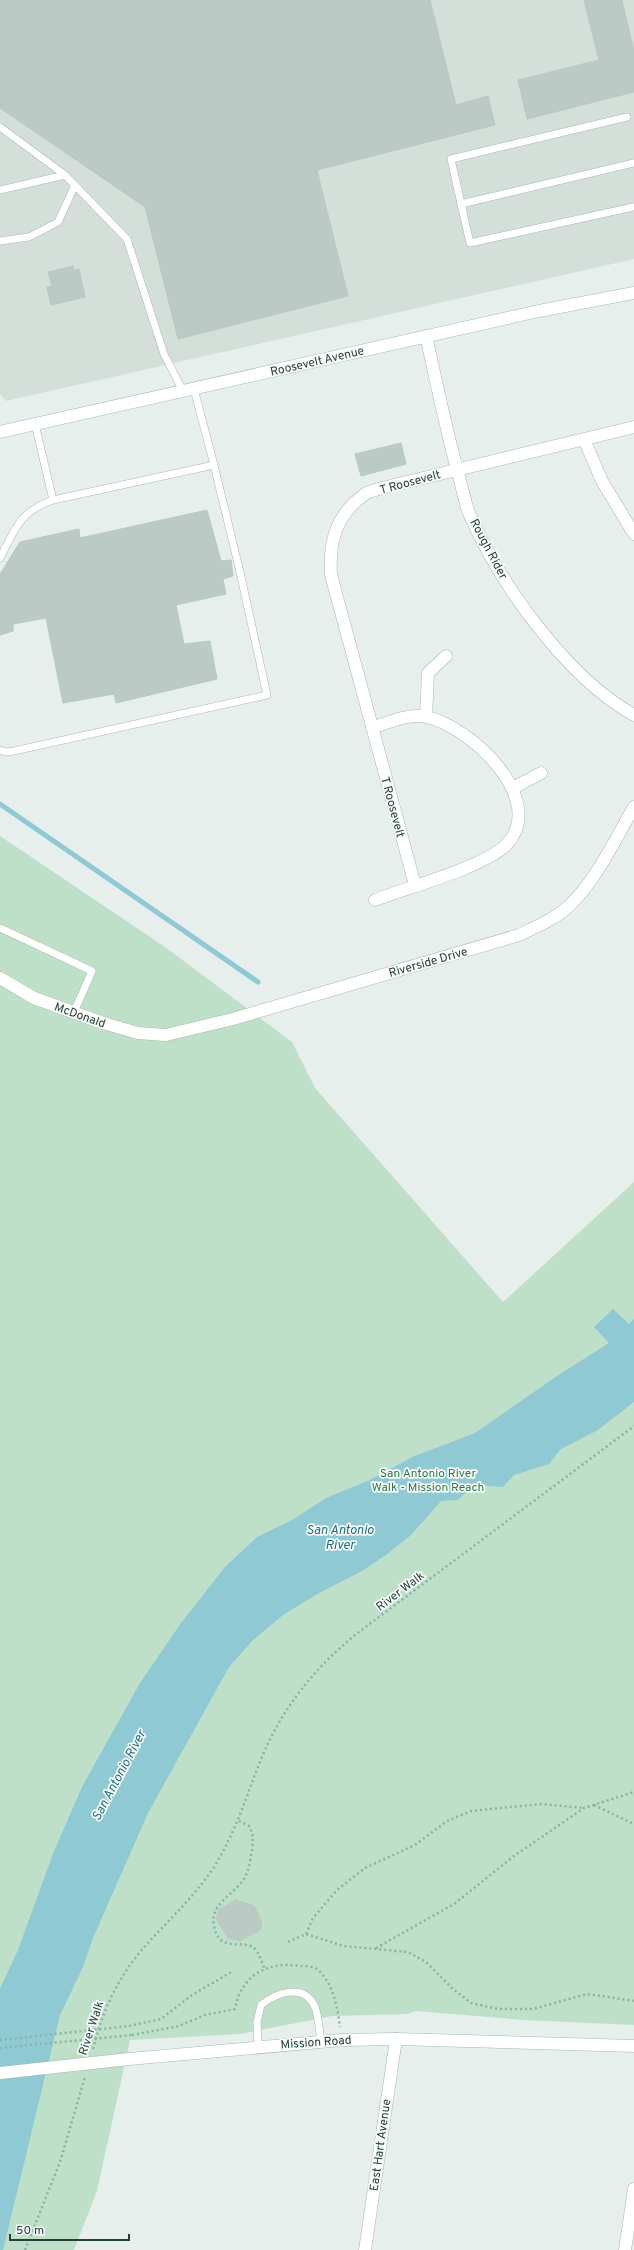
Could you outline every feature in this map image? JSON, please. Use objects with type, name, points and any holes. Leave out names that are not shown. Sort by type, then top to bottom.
[{"type":"street","name":"Roosevelt Avenue","points":[[0,432],[426,336],[634,293]]},
{"type":"street","name":"Rough Rider","points":[[426,336],[469,512],[491,557],[518,600],[549,640],[584,677],[623,709],[634,715]]},
{"type":"street","name":"T Roosevelt","points":[[415,885],[331,574],[330,557],[332,539],[338,523],[348,508],[365,494],[382,488],[634,427]]},
{"type":"street","points":[[584,439],[602,481],[634,534]]},
{"type":"street","points":[[426,717],[428,672],[446,656]]},
{"type":"street","points":[[372,728],[402,718],[426,717],[438,721],[471,741],[498,767],[512,788],[520,810],[520,818],[514,835],[505,846],[480,862],[375,900]]},
{"type":"street","points":[[512,788],[541,773]]},
{"type":"street","name":"Riverside Drive","points":[[166,1035],[233,1019],[519,935],[546,922],[568,907],[587,886],[634,807]]},
{"type":"street","name":"McDonald","points":[[0,978],[34,998],[74,1012],[138,1033],[166,1035]]},
{"type":"street","name":"Mission Road","points":[[0,2073],[258,2046],[321,2042],[396,2040],[634,2046]]},
{"type":"street","name":"East Hart Avenue","points":[[365,2250],[396,2040]]},
{"type":"street","points":[[625,2250],[634,2189]]},
{"type":"lane","points":[[627,117],[451,159],[470,243],[633,207]]},
{"type":"lane","points":[[0,127],[65,175],[128,239],[164,354],[189,390],[214,465],[240,572],[267,695],[14,751],[6,752],[0,750]]},
{"type":"lane","points":[[461,204],[634,163]]},
{"type":"lane","points":[[0,190],[65,175]]},
{"type":"lane","points":[[0,241],[29,237],[58,222],[75,185]]},
{"type":"lane","points":[[35,424],[53,500]]},
{"type":"lane","points":[[0,558],[24,516],[37,506],[53,500],[214,465]]},
{"type":"lane","points":[[0,928],[92,971],[74,1012]]},
{"type":"lane","points":[[258,2046],[257,2022],[261,2005],[271,1997],[291,1991],[305,1996],[315,2006],[321,2042]]},
{"type":"path","name":"River Walk","points":[[91,2053],[103,2014],[122,1976],[140,1953],[180,1911],[200,1887],[221,1854],[239,1821],[263,1756],[276,1728],[296,1696],[327,1659],[355,1635],[634,1426]]},
{"type":"path","points":[[375,1948],[454,1904],[514,1856],[584,1808],[634,1792]]},
{"type":"path","points":[[306,1934],[313,1918],[337,1890],[364,1868],[415,1845],[447,1821],[471,1811],[541,1804],[584,1808]]},
{"type":"path","points":[[593,1805],[634,1824]]},
{"type":"path","points":[[239,1821],[249,1826],[253,1837],[248,1870],[241,1883],[216,1909],[213,1926],[222,1941],[232,1945],[249,1947],[256,1950],[265,1969]]},
{"type":"path","points":[[288,1942],[306,1934],[344,1946],[408,1952],[426,1962],[453,1990],[471,2003],[498,2009],[533,2009],[587,1994],[634,2001]]},
{"type":"path","points":[[0,2040],[129,2026],[161,2019],[192,1995],[233,1971]]},
{"type":"path","points":[[0,2048],[132,2035]]},
{"type":"path","points":[[25,2250],[60,2162],[85,2076]]},
{"type":"shaded area","points":[[0,0],[634,0],[634,259],[6,401],[0,394]]},
{"type":"green space","name":"San Antonio River Walk - Mission Reach","points":[[0,836],[165,947],[292,1042],[315,1088],[503,1302],[634,1182],[634,2025],[524,2020],[415,2011],[408,2014],[332,2016],[240,2034],[130,2040],[97,2191],[74,2250],[0,2250]]},
{"type":"water","name":"San Antonio River","points":[[613,1309],[629,1324],[634,1319],[634,1402],[598,1430],[561,1449],[549,1464],[514,1475],[503,1487],[474,1485],[458,1500],[441,1501],[411,1535],[386,1555],[362,1571],[319,1593],[283,1615],[253,1640],[229,1667],[148,1813],[93,1938],[83,1967],[60,2015],[3,2250],[0,2250],[0,1989],[18,1950],[54,1851],[83,1785],[140,1683],[181,1623],[225,1567],[257,1537],[292,1520],[326,1498],[370,1480],[412,1457],[475,1433],[557,1376],[609,1343],[594,1327]]},
{"type":"building","points":[[0,0],[430,0],[456,105],[488,96],[495,125],[317,170],[348,296],[178,339],[145,207],[0,108]]},
{"type":"building","points":[[584,0],[622,0],[634,51],[634,92],[527,119],[518,80],[599,60]]},
{"type":"building","points":[[73,266],[74,270],[79,269],[85,297],[51,305],[47,287],[52,286],[48,272]]},
{"type":"building","points":[[401,443],[406,464],[361,476],[355,454]]},
{"type":"building","points":[[207,510],[221,561],[231,560],[233,576],[223,579],[226,594],[176,605],[184,644],[210,641],[217,679],[116,703],[114,694],[63,703],[46,618],[13,624],[13,631],[0,635],[0,574],[20,542],[79,529],[80,538]]},
{"type":"building","points":[[236,1900],[254,1906],[262,1922],[260,1930],[240,1941],[228,1938],[216,1918],[219,1910]]},
{"type":"waterway","points":[[0,804],[258,982]]}]
